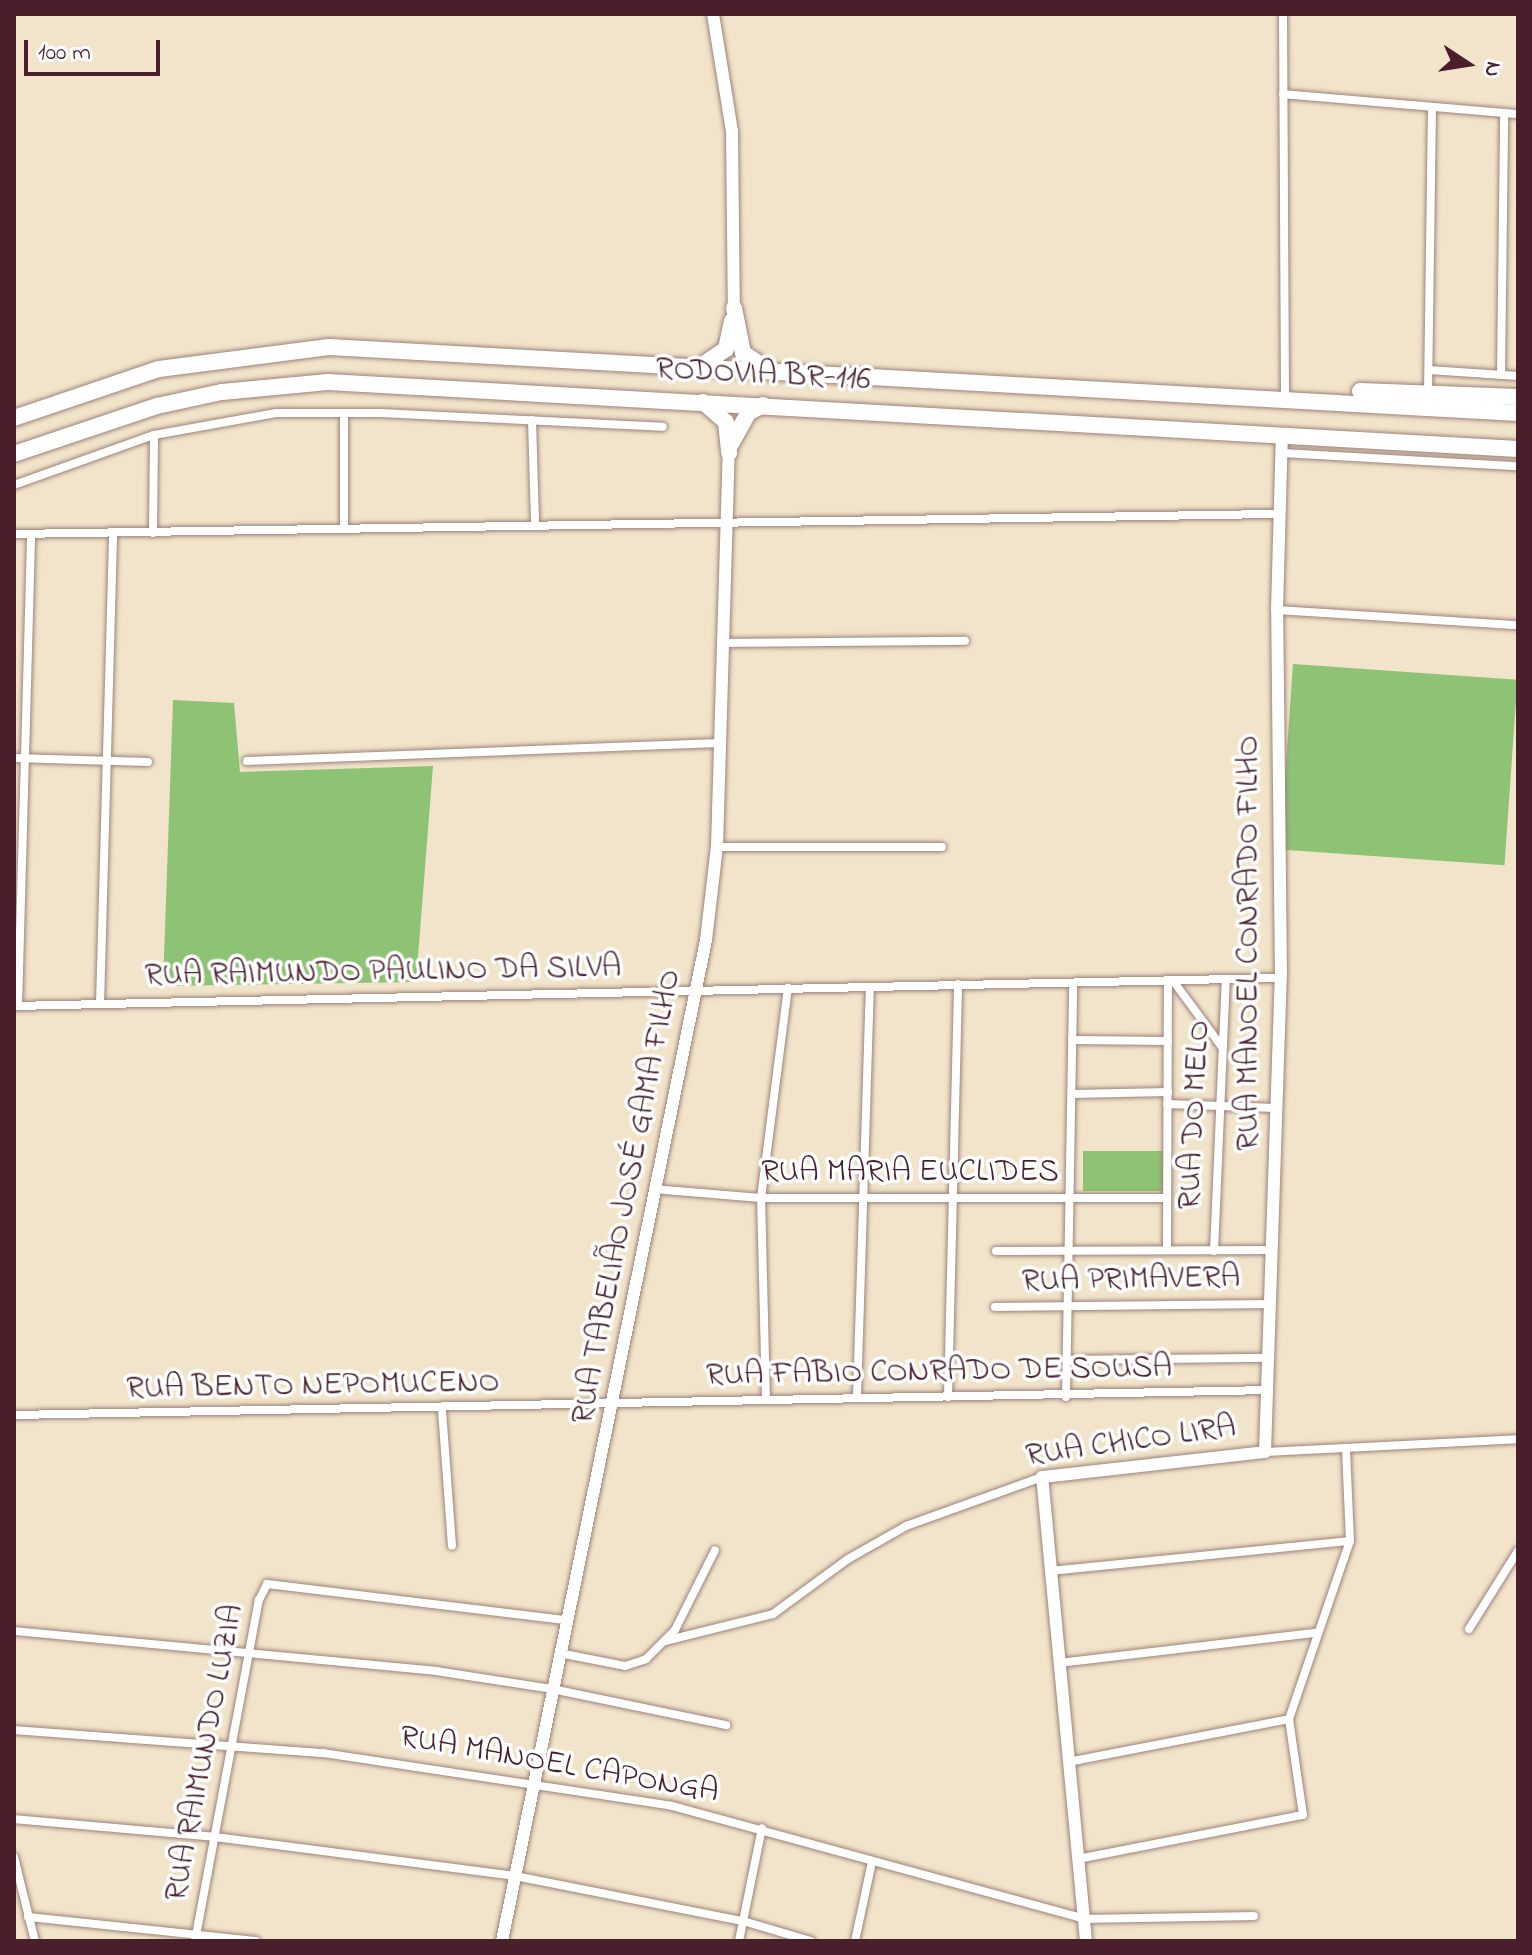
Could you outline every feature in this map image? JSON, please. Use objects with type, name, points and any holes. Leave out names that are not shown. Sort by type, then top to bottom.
[{"type":"highway","points":[[701,366],[728,345],[734,308]]},
{"type":"highway","points":[[734,308],[743,353],[773,371]]},
{"type":"highway","name":"RODOVIA BR-116","points":[[14,418],[159,369],[280,350],[386,347],[773,371],[1291,397],[1518,413]]},
{"type":"highway","name":"RODOVIA BR-116","points":[[14,454],[157,406],[304,383],[433,384],[1518,449]]},
{"type":"highway","points":[[1291,397],[1347,391],[1518,397]]},
{"type":"highway","points":[[702,401],[726,422],[729,453]]},
{"type":"highway","points":[[729,453],[738,426],[764,405]]},
{"type":"street","points":[[713,14],[733,141],[734,308]]},
{"type":"street","points":[[1283,14],[1291,397]]},
{"type":"street","points":[[1283,94],[1518,114]]},
{"type":"street","points":[[1428,393],[1432,107]]},
{"type":"street","points":[[1501,375],[1504,113]]},
{"type":"street","points":[[1429,370],[1518,376]]},
{"type":"street","points":[[344,413],[344,529]]},
{"type":"street","points":[[14,485],[154,435],[253,416],[344,413],[663,427]]},
{"type":"street","points":[[532,420],[535,524]]},
{"type":"street","points":[[153,533],[154,435]]},
{"type":"street","name":"RUA MANOEL CONRADO FILHO","points":[[1265,1452],[1281,978],[1277,610],[1282,435]]},
{"type":"street","name":"RUA TABELIÃO JOSÉ GAMA FILHO","points":[[502,1941],[565,1620],[613,1403],[653,1189],[697,989],[717,847],[729,453]]},
{"type":"street","points":[[1282,453],[1518,466]]},
{"type":"street","points":[[14,534],[728,520],[979,522],[1280,514]]},
{"type":"street","points":[[100,1004],[113,533]]},
{"type":"street","points":[[16,1006],[19,758],[31,534]]},
{"type":"street","points":[[1277,610],[1518,625]]},
{"type":"street","points":[[721,643],[965,641]]},
{"type":"street","points":[[247,761],[719,743]]},
{"type":"street","points":[[19,758],[148,762]]},
{"type":"street","points":[[717,847],[942,847]]},
{"type":"street","name":"RUA RAIMUNDO PAULINO DA SILVA","points":[[16,1006],[697,989],[1171,983],[1281,978]]},
{"type":"street","name":"RUA DO MELO","points":[[1214,1251],[1226,980]]},
{"type":"street","points":[[1167,1249],[1171,983]]},
{"type":"street","points":[[1171,983],[1222,1048]]},
{"type":"street","points":[[948,1397],[958,984]]},
{"type":"street","points":[[1066,1397],[1073,985]]},
{"type":"street","points":[[766,1400],[761,1198],[788,988]]},
{"type":"street","points":[[857,1397],[860,1197],[870,989]]},
{"type":"street","points":[[1072,1040],[1168,1041]]},
{"type":"street","points":[[1072,1094],[1168,1092]]},
{"type":"street","points":[[1167,1104],[1275,1108]]},
{"type":"street","name":"RUA MARIA EUCLIDES","points":[[653,1189],[761,1198],[1167,1198]]},
{"type":"street","points":[[996,1251],[1270,1250]]},
{"type":"street","name":"RUA PRIMAVERA","points":[[995,1307],[1268,1304]]},
{"type":"street","points":[[1067,1360],[1267,1358]]},
{"type":"street","name":"RUA FABIO CONRADO DE SOUSA","points":[[613,1403],[857,1397],[1066,1397],[1266,1390]]},
{"type":"street","name":"RUA BENTO NEPOMUCENO","points":[[14,1415],[442,1410],[613,1403]]},
{"type":"street","points":[[442,1410],[452,1546]]},
{"type":"street","name":"RUA CHICO LIRA","points":[[559,1653],[625,1666],[646,1659],[665,1641],[737,1627],[773,1614],[856,1554],[906,1526],[1042,1477],[1265,1452],[1518,1439]]},
{"type":"street","points":[[1078,1859],[1303,1815],[1289,1719],[1350,1541],[1346,1449]]},
{"type":"street","points":[[1042,1477],[1086,1941]]},
{"type":"street","points":[[1049,1571],[1350,1541]]},
{"type":"street","points":[[665,1641],[715,1550]]},
{"type":"street","points":[[1469,1629],[1518,1551]]},
{"type":"street","name":"RUA RAIMUNDO LUZIA","points":[[196,1938],[261,1593],[267,1584],[276,1582],[565,1620]]},
{"type":"street","points":[[14,1631],[250,1651],[552,1689],[726,1725]]},
{"type":"street","points":[[1059,1663],[1316,1633]]},
{"type":"street","points":[[1068,1762],[1289,1719]]},
{"type":"street","name":"RUA MANOEL CAPONGA","points":[[14,1730],[231,1746],[534,1782],[762,1828],[872,1862],[1084,1919],[1254,1916]]},
{"type":"street","points":[[14,1819],[215,1837],[515,1876],[743,1921],[811,1941]]},
{"type":"street","points":[[739,1941],[762,1828]]},
{"type":"street","points":[[14,1857],[15,1884],[35,1941]]},
{"type":"street","points":[[855,1941],[872,1862]]},
{"type":"street","points":[[28,1917],[196,1938],[256,1941]]},
{"type":"green space","points":[[1293,664],[1517,680],[1504,865],[1280,850]]},
{"type":"green space","points":[[173,700],[234,703],[240,772],[433,766],[416,982],[163,986]]},
{"type":"green space","points":[[1083,1151],[1165,1151],[1165,1191],[1083,1191]]}]
